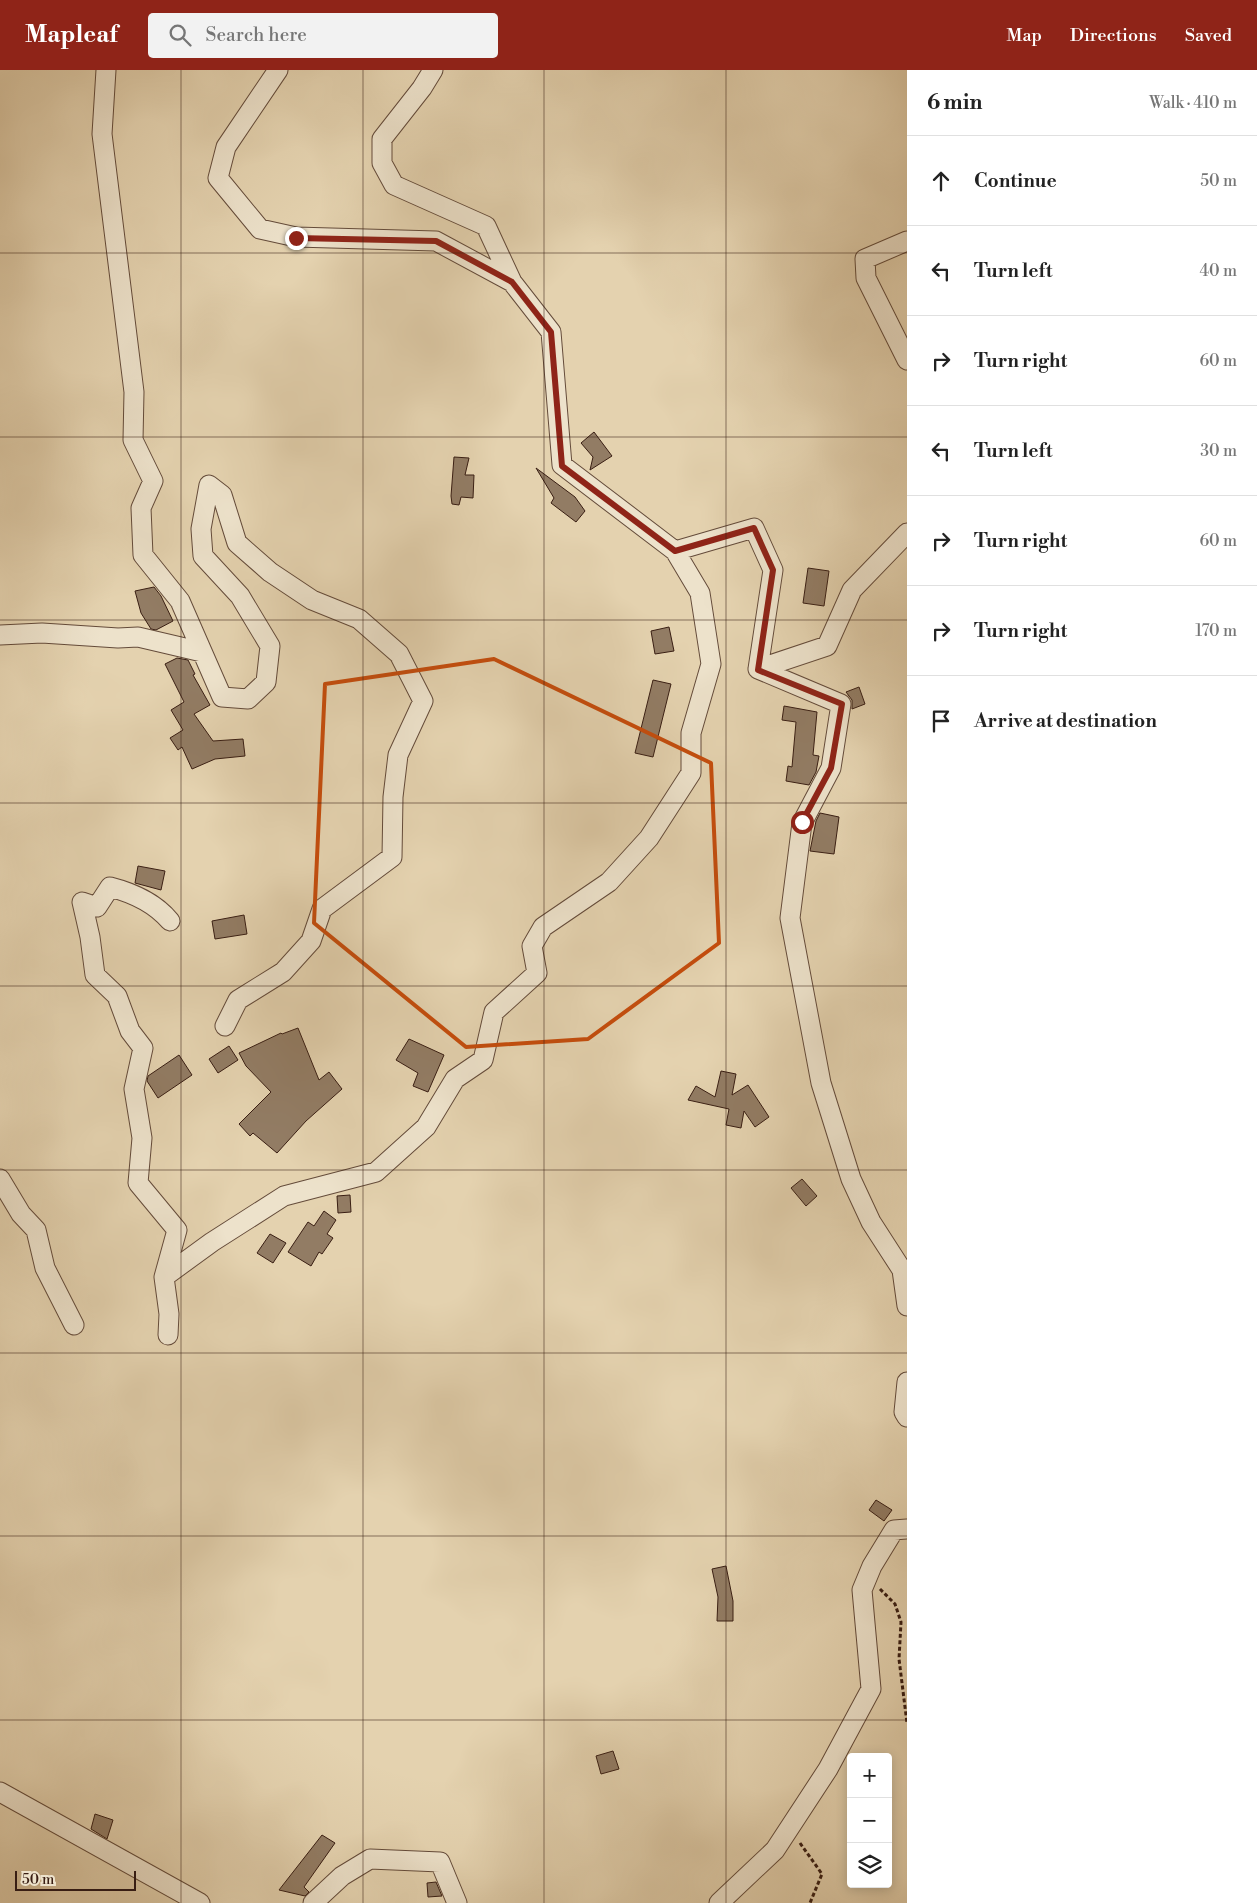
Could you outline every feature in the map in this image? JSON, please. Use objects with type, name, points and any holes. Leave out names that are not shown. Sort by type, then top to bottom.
[{"type":"street","points":[[106,70],[102,134],[134,392],[133,440],[153,481],[141,508],[143,555],[180,600],[222,697],[248,699],[266,682],[270,646],[240,596],[203,556],[201,529],[209,485],[222,495],[237,543],[270,572],[312,600],[359,619],[399,654],[423,701],[398,755],[393,797],[392,857],[322,909],[311,941],[283,972],[238,1000],[225,1026]]},
{"type":"street","points":[[278,70],[226,148],[218,178],[260,229],[296,238],[436,241],[512,282]]},
{"type":"street","points":[[164,1277],[212,1242],[284,1196],[376,1172],[426,1127],[455,1079],[483,1060],[494,1012],[537,973],[532,946],[543,927],[609,882],[649,838],[691,773],[691,733],[711,664],[700,593],[675,551],[562,466],[551,332],[512,282],[486,226],[394,185],[382,163],[382,138],[422,88],[432,70]]},
{"type":"street","points":[[907,241],[865,259],[866,278],[907,360]]},
{"type":"street","points":[[675,551],[754,528],[773,570],[758,670]]},
{"type":"street","points":[[758,670],[827,646],[852,590],[907,533]]},
{"type":"street","points":[[0,635],[42,633],[118,638],[138,637],[202,652]]},
{"type":"street","points":[[758,670],[842,704],[831,768],[802,822],[790,918],[821,1083],[851,1178],[871,1222],[902,1270],[907,1306]]},
{"type":"street","points":[[168,1335],[169,1314],[164,1277],[176,1230],[138,1183],[142,1138],[134,1089],[143,1048],[130,1031],[117,996],[96,975],[82,902],[97,907],[110,887],[131,893],[160,909],[170,921]]},
{"type":"street","points":[[0,1179],[21,1214],[36,1230],[44,1268],[74,1325]]},
{"type":"street","points":[[907,1382],[904,1412],[907,1417]]},
{"type":"street","points":[[719,1903],[775,1850],[828,1769],[871,1689],[862,1590],[872,1566],[894,1530],[907,1530]]},
{"type":"street","points":[[0,1792],[200,1903]]},
{"type":"street","points":[[313,1903],[342,1876],[370,1859],[440,1862],[457,1903]]},
{"type":"path","points":[[872,1566],[879,1588],[895,1604],[901,1622],[899,1658],[906,1691],[907,1723]]},
{"type":"path","points":[[789,1826],[822,1874],[810,1903]]},
{"type":"highlighted area","points":[[494,659],[711,763],[719,943],[588,1039],[466,1047],[314,923],[325,684]]},
{"type":"building","points":[[594,432],[612,456],[590,470],[593,457],[581,443]]},
{"type":"building","points":[[454,457],[469,458],[465,475],[474,475],[473,498],[461,497],[459,505],[452,504],[451,496]]},
{"type":"building","points":[[536,468],[575,497],[585,511],[576,522],[551,503],[554,498]]},
{"type":"building","points":[[808,568],[829,571],[824,606],[803,603]]},
{"type":"building","points":[[154,587],[161,596],[173,621],[156,630],[151,629],[141,613],[135,591]]},
{"type":"building","points":[[669,627],[674,651],[655,654],[651,631]]},
{"type":"building","points":[[177,658],[188,660],[195,674],[193,675],[210,705],[194,714],[213,741],[243,739],[245,756],[215,759],[192,769],[182,747],[178,750],[170,738],[183,730],[171,710],[184,702],[165,664]]},
{"type":"building","points":[[653,680],[671,684],[653,757],[635,753]]},
{"type":"building","points":[[859,687],[865,704],[852,709],[852,700],[846,692]]},
{"type":"building","points":[[784,706],[817,712],[813,755],[819,756],[816,772],[809,785],[786,781],[788,766],[792,767],[796,722],[782,720]]},
{"type":"building","points":[[820,813],[839,817],[834,854],[810,851],[816,821]]},
{"type":"building","points":[[138,866],[165,871],[161,890],[135,883]]},
{"type":"building","points":[[244,915],[247,934],[215,939],[212,921]]},
{"type":"building","points":[[298,1028],[319,1080],[329,1072],[342,1089],[306,1121],[277,1153],[253,1133],[250,1136],[239,1124],[271,1092],[246,1066],[239,1053],[281,1033]]},
{"type":"building","points":[[409,1039],[444,1055],[428,1092],[413,1086],[418,1073],[396,1060]]},
{"type":"building","points":[[229,1046],[238,1060],[218,1073],[209,1059]]},
{"type":"building","points":[[179,1055],[192,1075],[158,1098],[147,1081],[148,1076]]},
{"type":"building","points":[[721,1071],[736,1074],[732,1095],[748,1085],[769,1117],[755,1127],[744,1111],[741,1128],[726,1125],[729,1109],[688,1100],[696,1086],[715,1097]]},
{"type":"building","points":[[802,1179],[817,1196],[806,1206],[791,1188]]},
{"type":"building","points":[[350,1195],[351,1212],[338,1213],[337,1196]]},
{"type":"building","points":[[324,1211],[336,1220],[327,1234],[333,1238],[322,1254],[319,1252],[311,1266],[288,1252],[308,1222],[314,1226]]},
{"type":"building","points":[[270,1234],[286,1243],[273,1263],[257,1253]]},
{"type":"building","points":[[876,1500],[892,1510],[884,1521],[869,1510]]},
{"type":"building","points":[[726,1566],[733,1601],[733,1621],[717,1621],[718,1597],[712,1569]]},
{"type":"building","points":[[613,1751],[619,1769],[601,1774],[596,1756]]},
{"type":"building","points":[[95,1814],[113,1820],[107,1839],[91,1829]]},
{"type":"building","points":[[322,1835],[335,1843],[304,1887],[309,1892],[305,1896],[279,1890]]},
{"type":"building","points":[[436,1882],[442,1896],[428,1897],[427,1883]]},
{"type":"route","points":[[296,238],[436,241],[512,282],[551,332],[562,466],[675,551],[754,528],[773,570],[758,670],[842,704],[831,768],[802,822]]}]
